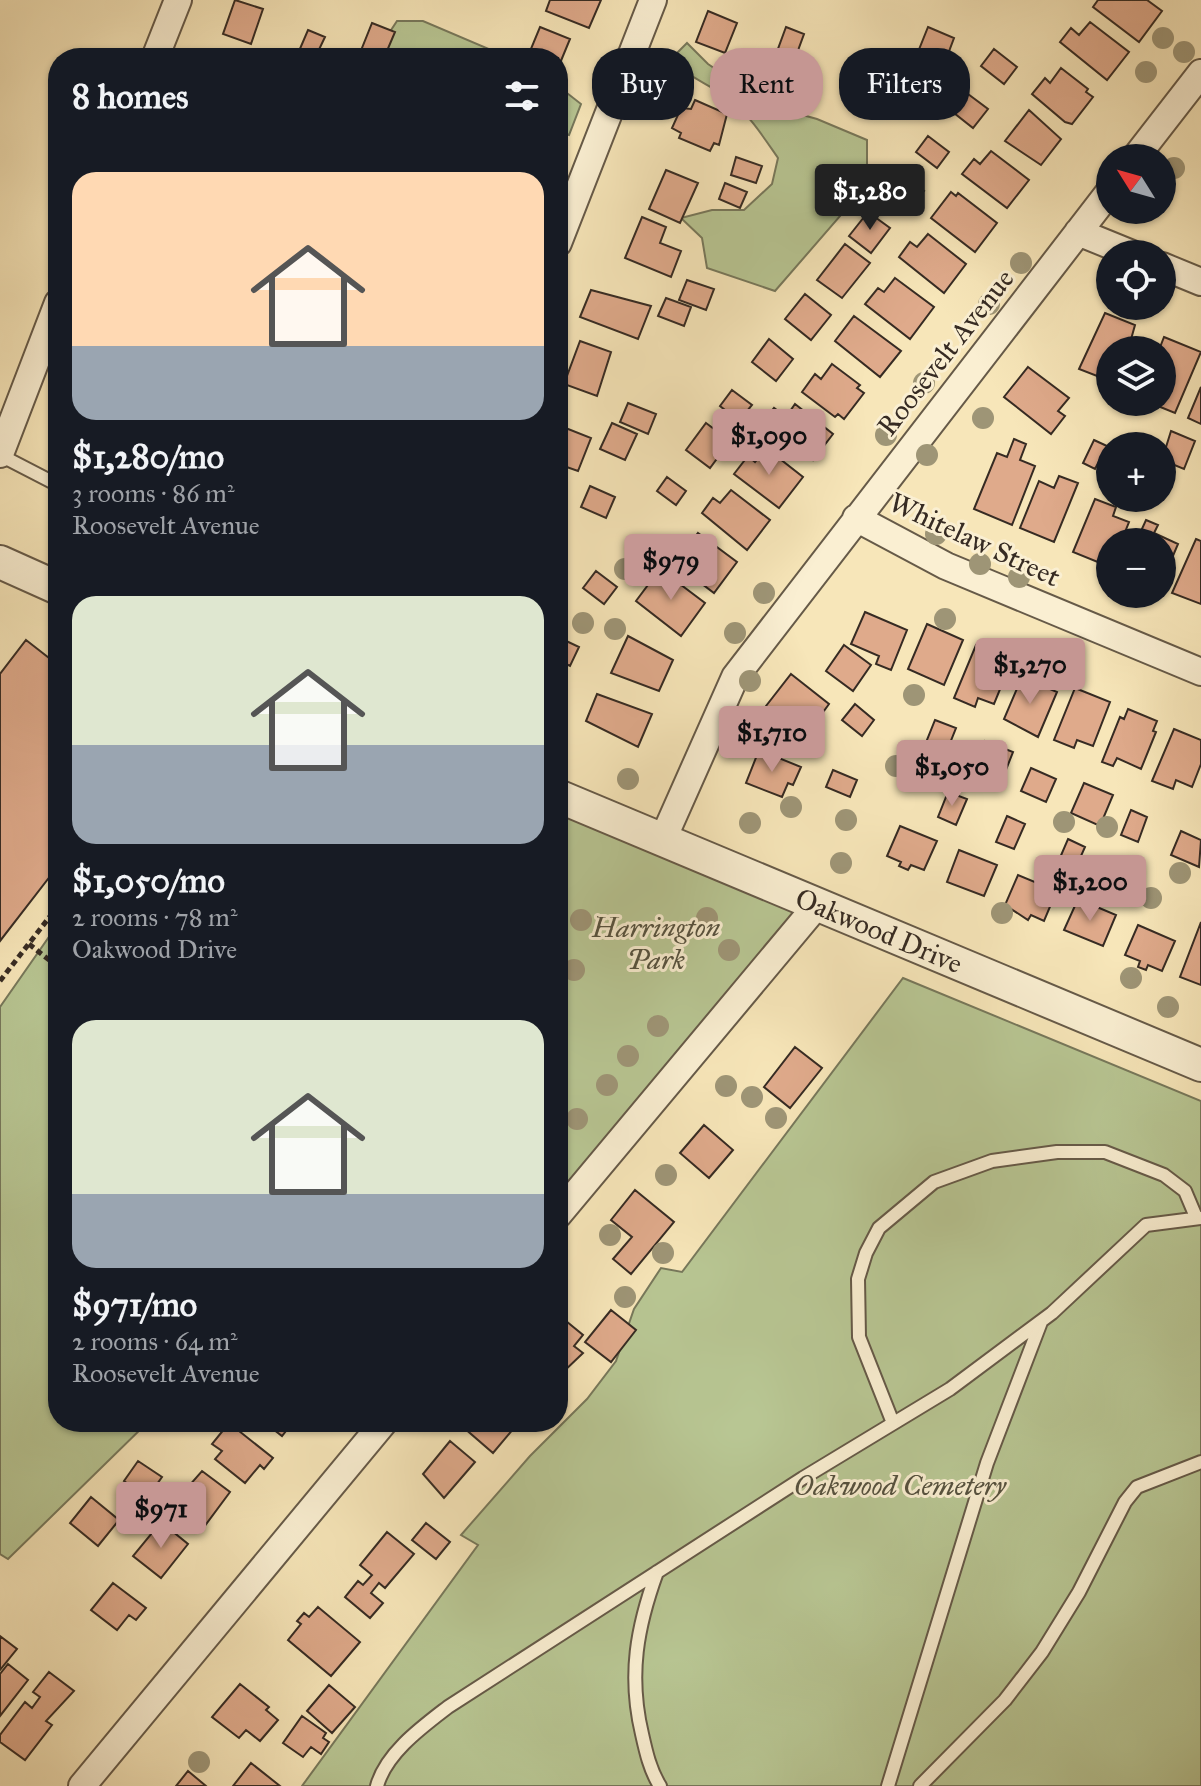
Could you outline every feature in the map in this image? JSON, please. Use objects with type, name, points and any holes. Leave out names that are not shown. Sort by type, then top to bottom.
[{"type":"street","points":[[159,48],[178,0]]},
{"type":"street","points":[[568,217],[653,0]]},
{"type":"street","points":[[1146,144],[1201,73]]},
{"type":"street","name":"Roosevelt Avenue","points":[[663,839],[732,682],[1096,209]]},
{"type":"street","points":[[1078,232],[1098,240]]},
{"type":"street","points":[[1176,272],[1201,282]]},
{"type":"street","points":[[0,454],[48,329]]},
{"type":"street","name":"Whitelaw Street","points":[[856,518],[946,566],[1201,672]]},
{"type":"street","points":[[0,562],[48,584]]},
{"type":"street","name":"Oakwood Drive","points":[[568,800],[1201,1065]]},
{"type":"street","points":[[568,1203],[818,904]]},
{"type":"street","points":[[82,1786],[376,1432]]},
{"type":"lane","points":[[0,454],[48,480]]},
{"type":"lane","points":[[377,1786],[380,1776],[413,1735],[448,1707],[950,1389],[1041,1322],[1146,1225],[1198,1217],[1185,1191],[1164,1175],[1105,1152],[1057,1152],[992,1161],[934,1182],[879,1228],[866,1253],[858,1279],[859,1337],[893,1423]]},
{"type":"lane","points":[[888,1786],[987,1463],[1041,1322]]},
{"type":"lane","points":[[920,1786],[1005,1700],[1042,1652],[1079,1592],[1125,1502],[1137,1487],[1201,1462]]},
{"type":"lane","points":[[657,1572],[640,1617],[633,1664],[637,1715],[648,1760],[660,1786]]},
{"type":"path","points":[[0,981],[48,919]]},
{"type":"path","points":[[29,944],[48,959]]},
{"type":"green space","points":[[397,21],[423,21],[486,48],[380,48]]},
{"type":"green space","points":[[694,50],[710,65],[710,87],[694,78]]},
{"type":"green space","points":[[568,94],[581,104],[568,135]]},
{"type":"green space","points":[[750,120],[819,120],[867,140],[867,185],[775,291],[707,268],[702,238],[681,218],[712,210],[744,210],[772,184],[778,158]]},
{"type":"green space","name":"Harrington Park","points":[[568,800],[818,904],[568,1200]]},
{"type":"green space","points":[[48,938],[48,1432],[138,1432],[8,1559],[0,1554],[0,1007]]},
{"type":"green space","name":"Oakwood Cemetery","points":[[903,978],[1201,1101],[1201,1786],[302,1786],[478,1545],[461,1535],[554,1432],[568,1432],[568,1418],[616,1361],[634,1309],[661,1268],[682,1272]]},
{"type":"building","points":[[235,0],[263,9],[251,44],[223,34]]},
{"type":"building","points":[[550,0],[601,0],[589,28],[546,11]]},
{"type":"building","points":[[1098,0],[1147,0],[1162,11],[1139,42],[1093,7]]},
{"type":"building","points":[[708,11],[737,23],[727,48],[712,48],[696,42]]},
{"type":"building","points":[[1090,22],[1129,52],[1107,80],[1060,42],[1071,28],[1079,35]]},
{"type":"building","points":[[372,23],[395,32],[388,48],[362,48]]},
{"type":"building","points":[[540,27],[570,39],[566,48],[531,48]]},
{"type":"building","points":[[786,27],[804,34],[799,48],[778,48]]},
{"type":"building","points":[[928,27],[954,38],[950,48],[920,48]]},
{"type":"building","points":[[308,30],[325,37],[320,48],[300,48]]},
{"type":"building","points":[[994,49],[1017,67],[1004,84],[981,66]]},
{"type":"building","points":[[1061,68],[1088,89],[1086,92],[1093,97],[1072,124],[1065,122],[1032,94],[1045,78],[1050,83]]},
{"type":"building","points":[[970,96],[988,109],[973,128],[963,120],[970,120]]},
{"type":"building","points":[[695,100],[710,107],[710,120],[725,120],[719,145],[714,143],[710,151],[679,138],[681,133],[672,128],[676,120],[694,120]]},
{"type":"building","points":[[1029,110],[1061,139],[1041,165],[1005,141]]},
{"type":"building","points":[[928,136],[949,152],[937,168],[916,152]]},
{"type":"building","points":[[991,151],[1029,180],[1007,208],[962,174],[974,159],[980,164]]},
{"type":"building","points":[[736,157],[762,166],[756,183],[731,175]]},
{"type":"building","points":[[666,170],[698,183],[680,223],[649,209]]},
{"type":"building","points":[[900,173],[924,191],[905,214],[882,196]]},
{"type":"building","points":[[725,183],[747,192],[740,208],[719,199]]},
{"type":"building","points":[[951,192],[956,196],[958,193],[997,223],[975,252],[931,218]]},
{"type":"building","points":[[868,212],[890,228],[871,253],[849,236]]},
{"type":"building","points":[[642,217],[666,227],[660,243],[681,251],[671,277],[625,258]]},
{"type":"building","points":[[928,234],[966,264],[944,293],[899,257],[910,242],[917,247]]},
{"type":"building","points":[[845,244],[870,263],[842,298],[817,280]]},
{"type":"building","points":[[895,278],[934,307],[910,339],[865,304],[878,288],[884,292]]},
{"type":"building","points":[[687,280],[714,289],[706,310],[679,300]]},
{"type":"building","points":[[591,290],[651,306],[638,339],[580,317]]},
{"type":"building","points":[[805,294],[831,315],[811,340],[785,319]]},
{"type":"building","points":[[666,298],[691,307],[684,326],[658,316]]},
{"type":"building","points":[[854,316],[901,351],[880,377],[835,341]]},
{"type":"building","points":[[1102,320],[1122,320],[1135,325],[1132,336],[1096,336],[1096,376],[1079,369]]},
{"type":"building","points":[[769,339],[793,359],[776,381],[752,362]]},
{"type":"building","points":[[580,341],[611,352],[597,396],[568,385],[568,373]]},
{"type":"building","points":[[1176,342],[1201,352],[1176,411]]},
{"type":"building","points":[[832,364],[860,385],[857,388],[864,393],[844,419],[838,414],[835,417],[802,392],[815,374],[821,379]]},
{"type":"building","points":[[1028,367],[1069,398],[1058,411],[1065,416],[1051,434],[1004,397]]},
{"type":"building","points":[[1201,387],[1201,424],[1188,418]]},
{"type":"building","points":[[732,390],[752,405],[739,421],[720,406]]},
{"type":"building","points":[[628,403],[656,414],[648,434],[620,422]]},
{"type":"building","points":[[795,404],[833,434],[813,460],[775,431],[778,427],[766,418],[774,408],[786,417]]},
{"type":"building","points":[[612,423],[637,434],[625,460],[600,449]]},
{"type":"building","points":[[706,423],[730,441],[710,468],[686,450]]},
{"type":"building","points":[[568,429],[591,438],[578,471],[568,468]]},
{"type":"building","points":[[1176,433],[1195,441],[1184,469],[1176,466]]},
{"type":"building","points":[[1014,439],[1026,444],[1020,460],[1035,466],[1012,525],[974,509],[997,453],[1007,457]]},
{"type":"building","points":[[1094,440],[1096,441],[1095,469],[1083,463]]},
{"type":"building","points":[[766,448],[803,477],[779,508],[734,474],[748,456],[755,462]]},
{"type":"building","points":[[1059,476],[1078,483],[1054,542],[1020,528],[1039,481],[1054,488]]},
{"type":"building","points":[[667,477],[686,491],[676,505],[657,491]]},
{"type":"building","points":[[590,486],[615,497],[606,518],[581,507]]},
{"type":"building","points":[[731,490],[770,520],[747,550],[702,513],[713,498],[720,503]]},
{"type":"building","points":[[1095,499],[1096,512],[1114,512],[1113,516],[1129,522],[1127,528],[1096,528],[1096,561],[1073,552]]},
{"type":"building","points":[[1146,520],[1158,525],[1156,528],[1142,528]]},
{"type":"building","points":[[698,533],[737,562],[714,593],[668,558],[681,541],[688,546]]},
{"type":"building","points":[[1196,539],[1201,541],[1201,604],[1176,595],[1176,584]]},
{"type":"building","points":[[660,569],[705,603],[681,636],[636,601]]},
{"type":"building","points":[[596,571],[617,587],[604,604],[583,588]]},
{"type":"building","points":[[865,612],[907,630],[891,670],[876,664],[879,656],[851,644]]},
{"type":"building","points":[[927,624],[963,640],[944,685],[908,669]]},
{"type":"building","points":[[628,636],[673,660],[659,691],[611,673]]},
{"type":"building","points":[[26,640],[48,657],[48,879],[0,941],[0,674]]},
{"type":"building","points":[[568,642],[579,647],[568,665]]},
{"type":"building","points":[[844,645],[871,665],[853,691],[826,671]]},
{"type":"building","points":[[976,645],[1012,660],[994,704],[978,698],[975,707],[954,698]]},
{"type":"building","points":[[791,674],[829,704],[816,722],[820,725],[809,740],[766,706]]},
{"type":"building","points":[[1022,677],[1057,692],[1038,737],[1004,719]]},
{"type":"building","points":[[1075,688],[1110,702],[1093,746],[1077,740],[1074,748],[1054,740]]},
{"type":"building","points":[[597,694],[652,714],[638,747],[586,721]]},
{"type":"building","points":[[855,704],[874,720],[862,736],[842,720]]},
{"type":"building","points":[[1128,709],[1157,721],[1153,731],[1156,732],[1141,769],[1117,758],[1113,766],[1102,762],[1120,717],[1124,719]]},
{"type":"building","points":[[935,720],[956,728],[946,753],[925,745]]},
{"type":"building","points":[[1174,729],[1201,740],[1201,764],[1192,787],[1176,780],[1173,789],[1152,781]]},
{"type":"building","points":[[985,741],[1013,752],[1002,780],[974,769]]},
{"type":"building","points":[[759,750],[801,767],[793,785],[788,783],[782,797],[746,783]]},
{"type":"building","points":[[1031,768],[1056,779],[1046,802],[1021,791]]},
{"type":"building","points":[[833,770],[857,780],[850,797],[826,787]]},
{"type":"building","points":[[1084,783],[1113,795],[1100,826],[1071,813]]},
{"type":"building","points":[[948,792],[967,799],[956,825],[938,817]]},
{"type":"building","points":[[1131,810],[1147,817],[1138,842],[1121,835]]},
{"type":"building","points":[[1007,816],[1025,824],[1014,849],[996,842]]},
{"type":"building","points":[[900,826],[937,841],[924,870],[911,865],[908,870],[899,866],[901,862],[887,856]]},
{"type":"building","points":[[1181,831],[1201,840],[1199,867],[1171,855]]},
{"type":"building","points":[[1068,839],[1085,847],[1073,874],[1056,867]]},
{"type":"building","points":[[959,850],[997,865],[984,896],[947,882]]},
{"type":"building","points":[[1116,866],[1142,875],[1132,898],[1107,888]]},
{"type":"building","points":[[1042,872],[1052,876],[1048,886],[1057,890],[1044,921],[1031,915],[1028,920],[1005,905],[1018,875],[1037,883]]},
{"type":"building","points":[[1078,899],[1116,915],[1103,946],[1064,930]]},
{"type":"building","points":[[1201,922],[1201,985],[1180,977]]},
{"type":"building","points":[[1138,925],[1175,941],[1162,971],[1148,965],[1146,970],[1138,967],[1140,961],[1125,955]]},
{"type":"building","points":[[795,1047],[822,1068],[790,1108],[764,1087]]},
{"type":"building","points":[[704,1125],[733,1150],[709,1178],[680,1153]]},
{"type":"building","points":[[635,1190],[674,1222],[631,1274],[613,1259],[632,1237],[611,1220]]},
{"type":"building","points":[[611,1310],[636,1330],[611,1362],[585,1342]]},
{"type":"building","points":[[568,1323],[583,1335],[574,1346],[583,1353],[568,1367]]},
{"type":"building","points":[[222,1432],[240,1432],[273,1458],[264,1469],[260,1465],[245,1483],[215,1459],[222,1451],[212,1444]]},
{"type":"building","points":[[469,1432],[511,1432],[493,1453]]},
{"type":"building","points":[[450,1441],[475,1462],[444,1498],[423,1474]]},
{"type":"building","points":[[138,1461],[162,1477],[147,1498],[124,1481]]},
{"type":"building","points":[[202,1471],[230,1492],[204,1527],[173,1504]]},
{"type":"building","points":[[91,1497],[119,1520],[98,1546],[70,1523]]},
{"type":"building","points":[[161,1522],[188,1544],[161,1578],[133,1556]]},
{"type":"building","points":[[426,1523],[450,1542],[436,1559],[412,1540]]},
{"type":"building","points":[[387,1532],[414,1554],[385,1588],[379,1583],[371,1593],[383,1603],[370,1618],[345,1597],[358,1581],[363,1585],[372,1575],[360,1565]]},
{"type":"building","points":[[113,1583],[146,1608],[136,1620],[129,1615],[117,1630],[91,1610]]},
{"type":"building","points":[[318,1607],[360,1642],[331,1676],[288,1640],[301,1624],[297,1621],[304,1613],[309,1617]]},
{"type":"building","points":[[0,1636],[17,1649],[0,1670]]},
{"type":"building","points":[[8,1664],[28,1680],[0,1716],[0,1674]]},
{"type":"building","points":[[49,1672],[74,1691],[46,1721],[52,1725],[25,1760],[0,1742],[0,1735],[25,1702],[32,1708],[40,1697],[33,1692]]},
{"type":"building","points":[[240,1684],[269,1707],[266,1710],[278,1720],[260,1741],[246,1730],[239,1738],[212,1717]]},
{"type":"building","points":[[329,1685],[355,1707],[332,1733],[307,1711]]},
{"type":"building","points":[[302,1716],[326,1733],[323,1738],[329,1742],[321,1754],[311,1747],[303,1757],[283,1743]]},
{"type":"building","points":[[251,1763],[280,1786],[233,1786]]},
{"type":"building","points":[[188,1771],[206,1786],[176,1786]]}]
